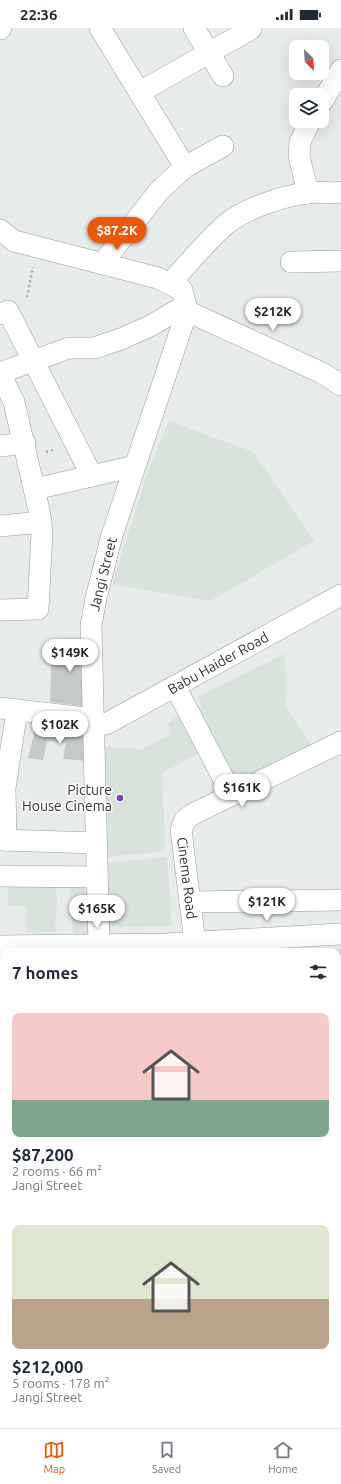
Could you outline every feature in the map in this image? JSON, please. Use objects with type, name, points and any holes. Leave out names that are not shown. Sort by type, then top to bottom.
[{"type":"street","points":[[100,28],[185,167]]},
{"type":"street","points":[[194,28],[223,76]]},
{"type":"street","points":[[140,92],[251,29]]},
{"type":"street","points":[[329,90],[341,70]]},
{"type":"street","points":[[307,128],[300,142],[299,156],[308,193]]},
{"type":"street","points":[[102,264],[160,191],[185,167],[223,146]]},
{"type":"street","points":[[170,284],[194,256],[226,225],[245,212],[276,200],[308,193],[330,194],[341,192]]},
{"type":"street","points":[[1,233],[14,241],[38,248],[158,278],[182,290],[186,308]]},
{"type":"street","points":[[290,262],[341,261]]},
{"type":"street","points":[[0,610],[38,609],[42,533],[35,489],[14,402],[0,373],[69,348],[94,348],[122,339],[186,308]]},
{"type":"street","points":[[186,308],[322,373],[341,385]]},
{"type":"street","name":"Jangi Street","points":[[99,945],[91,626],[96,598],[112,535],[186,308]]},
{"type":"street","points":[[0,314],[8,311],[92,476]]},
{"type":"street","points":[[0,446],[24,443]]},
{"type":"street","points":[[35,489],[135,466]]},
{"type":"street","points":[[0,526],[41,522]]},
{"type":"street","name":"Babu Haider Road","points":[[94,722],[106,724],[341,595]]},
{"type":"street","points":[[176,686],[232,795]]},
{"type":"street","points":[[94,722],[9,709],[3,840],[97,843]]},
{"type":"street","name":"Cinema Road","points":[[195,948],[181,830],[185,820],[193,814],[341,742]]},
{"type":"street","points":[[0,876],[97,877]]},
{"type":"street","points":[[190,902],[341,900]]},
{"type":"street","points":[[0,946],[99,945],[195,948],[341,934]]},
{"type":"path","points":[[27,297],[38,248]]},
{"type":"shaded area","points":[[169,421],[253,452],[314,541],[210,601],[112,584],[149,469]]},
{"type":"shaded area","points":[[285,654],[286,706],[313,748],[224,792],[205,754],[199,696]]},
{"type":"shaded area","points":[[182,712],[200,752],[162,773],[165,839],[164,851],[107,857],[105,747],[143,749],[172,734],[168,724]]},
{"type":"shaded area","points":[[167,857],[172,926],[108,927],[104,863]]},
{"type":"shaded area","points":[[8,878],[55,879],[57,899],[55,932],[27,932],[26,906],[8,906]]},
{"type":"shaded area","points":[[69,880],[93,881],[93,934],[73,934]]},
{"type":"building","points":[[52,639],[89,641],[89,707],[50,702]]},
{"type":"building","points":[[35,730],[89,736],[88,761],[63,759],[66,743],[47,741],[43,760],[28,758]]},
{"type":"place","name":"Picture House Cinema","points":[[120,798]]}]
